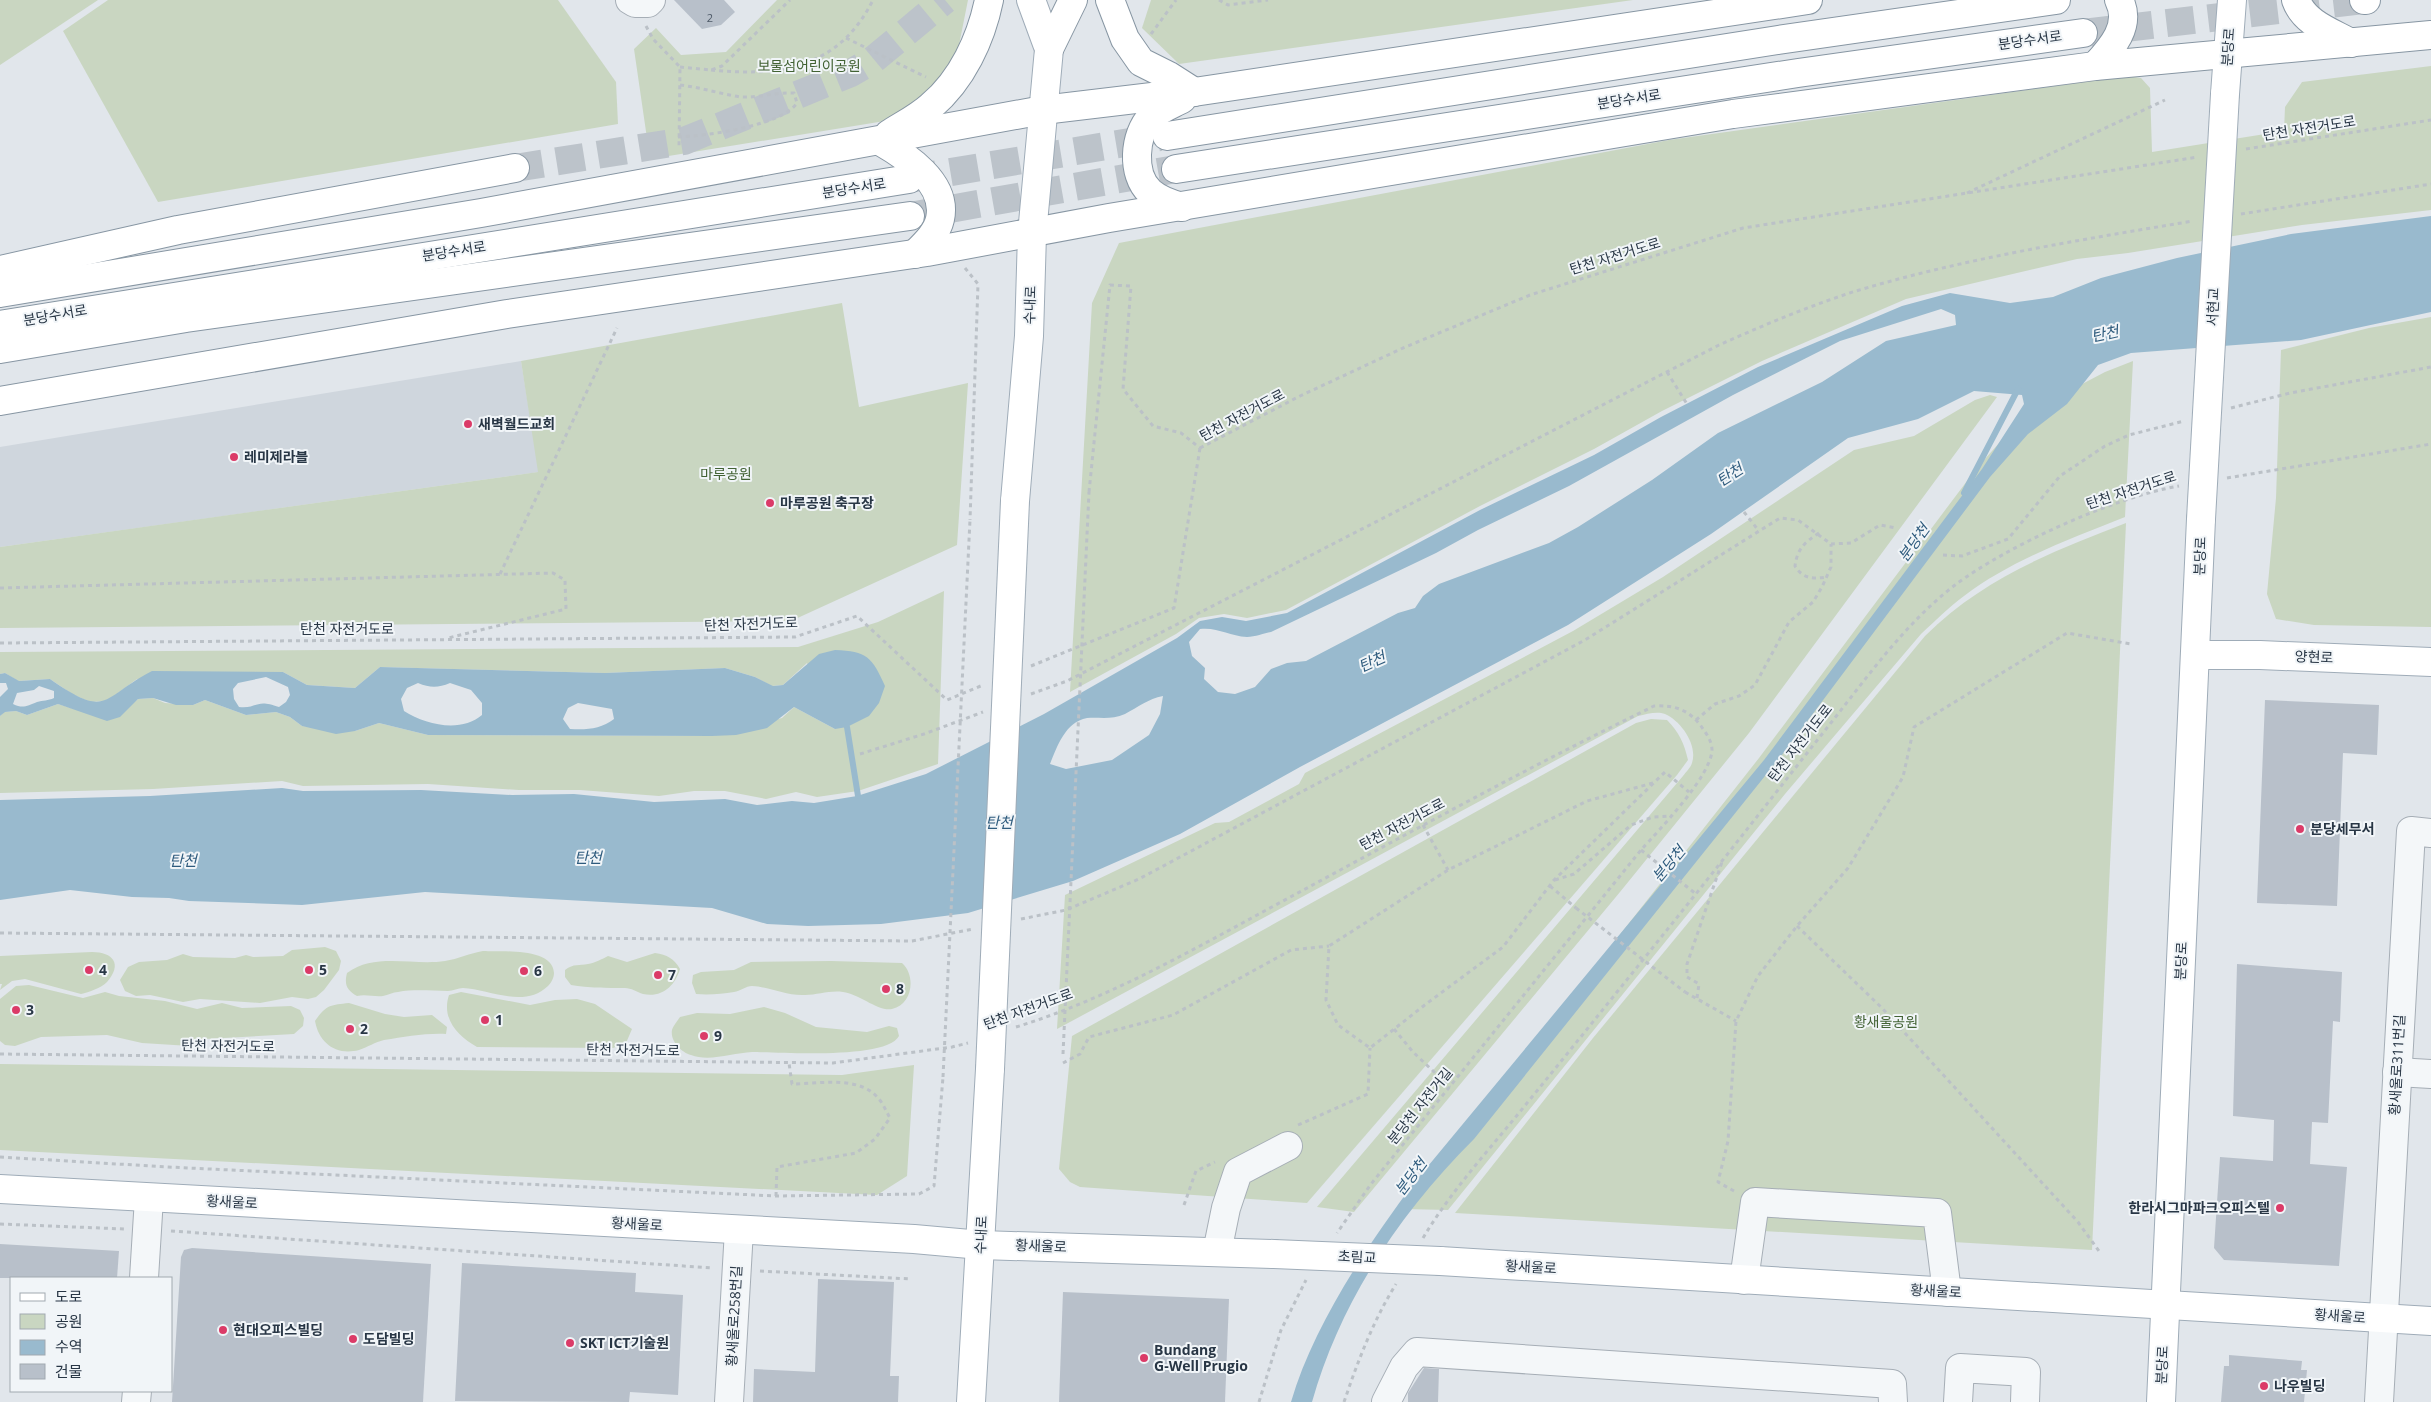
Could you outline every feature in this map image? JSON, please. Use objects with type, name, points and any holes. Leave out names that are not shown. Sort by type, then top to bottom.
[{"type":"main road","points":[[880,141],[929,108],[947,89],[969,60],[986,19],[990,0]]},
{"type":"main road","points":[[1031,0],[1049,48]]},
{"type":"main road","name":"수내로","points":[[971,1402],[990,1068],[1015,501],[1029,336],[1032,234],[1053,0]]},
{"type":"main road","points":[[1049,48],[1073,0]]},
{"type":"main road","points":[[1110,0],[1125,39],[1141,62],[1169,76],[1194,92]]},
{"type":"main road","points":[[0,293],[481,213],[1043,110],[1194,92],[1808,0]]},
{"type":"main road","points":[[1166,136],[1788,39],[2056,0]]},
{"type":"main road","points":[[2095,66],[2116,41],[2121,28],[2124,12],[2119,0]]},
{"type":"main road","name":"분당로","points":[[2225,94],[2226,55],[2232,0]]},
{"type":"main road","points":[[2296,0],[2302,13],[2312,22],[2352,44]]},
{"type":"main road","name":"분당수서로","points":[[1176,169],[1798,73],[2083,33]]},
{"type":"main road","points":[[0,401],[508,314],[915,254],[1032,234],[1109,218],[1182,208],[1733,114],[2095,66],[2352,44],[2431,34]]},
{"type":"main road","points":[[1182,208],[1163,201],[1150,192],[1143,183],[1138,166],[1137,150],[1141,133],[1152,116],[1194,92]]},
{"type":"main road","name":"서현교","points":[[2201,519],[2225,94]]},
{"type":"main road","points":[[880,141],[918,166],[939,196],[941,205],[940,220],[930,239],[915,254]]},
{"type":"main road","points":[[0,270],[178,230],[515,168]]},
{"type":"main road","name":"분당수서로","points":[[0,325],[909,179]]},
{"type":"main road","name":"분당수서로","points":[[0,349],[186,318],[910,216]]},
{"type":"main road","name":"분당로","points":[[2160,1402],[2201,519]]},
{"type":"main road","name":"양현로","points":[[2196,655],[2260,655],[2431,662]]},
{"type":"main road","name":"황새울로","points":[[0,1189],[981,1245],[1274,1254]]},
{"type":"main road","name":"황새울로","points":[[1430,1253],[1744,1280],[2431,1321]]},
{"type":"main road","name":"초림교","points":[[1274,1254],[1430,1253]]},
{"type":"street","name":"황새울로311번길","points":[[2379,1402],[2382,1319],[2411,831],[2431,833]]},
{"type":"street","points":[[2397,1072],[2431,1074]]},
{"type":"street","points":[[1217,1252],[1226,1208],[1238,1172],[1288,1146]]},
{"type":"street","points":[[144,1277],[149,1198]]},
{"type":"street","points":[[1744,1280],[1755,1202],[1937,1213],[1947,1292]]},
{"type":"street","name":"황새울로258번길","points":[[729,1402],[739,1230]]},
{"type":"street","points":[[1386,1402],[1404,1367],[1417,1352],[1892,1384],[1893,1402]]},
{"type":"street","points":[[1958,1402],[1960,1368],[2026,1372],[2024,1402]]},
{"type":"path","points":[[711,70],[722,66],[732,58],[790,0]]},
{"type":"path","points":[[639,1],[653,39],[680,67],[734,72],[782,70],[806,64],[827,55],[846,38],[873,0]]},
{"type":"path","points":[[1146,40],[1176,0]]},
{"type":"path","points":[[1219,0],[1228,5],[1268,0]]},
{"type":"path","points":[[846,38],[928,79]]},
{"type":"path","points":[[679,149],[680,67]]},
{"type":"path","points":[[678,138],[714,135],[781,116],[792,110],[797,103],[794,93],[781,92],[756,98],[679,85]]},
{"type":"path","points":[[1962,195],[2165,100]]},
{"type":"path","name":"탄천 자전거도로","points":[[2244,150],[2431,120]]},
{"type":"path","name":"탄천 자전거도로","points":[[1029,667],[1174,608],[1200,448],[1300,396],[1404,348],[1530,295],[1743,228],[2205,156]]},
{"type":"path","points":[[2234,215],[2431,184]]},
{"type":"path","points":[[1022,698],[1067,681],[1719,345],[1776,320],[1855,292],[1917,275],[2056,244],[2195,221]]},
{"type":"path","points":[[0,1157],[178,1168],[776,1196],[919,1194],[934,1186],[944,1077],[970,520],[978,284],[964,268]]},
{"type":"path","points":[[1063,1054],[1089,492],[1110,285],[1131,286],[1123,389],[1154,426],[1181,433],[1200,448]]},
{"type":"path","points":[[500,574],[617,328]]},
{"type":"path","points":[[2223,410],[2290,393],[2431,367]]},
{"type":"path","points":[[1667,372],[1686,404]]},
{"type":"path","points":[[1943,555],[1962,556],[2008,539],[2060,476],[2105,446],[2121,439],[2186,420]]},
{"type":"path","points":[[2222,479],[2431,444]]},
{"type":"path","name":"탄천 자전거도로","points":[[1696,894],[1874,667],[1914,622],[1956,585],[2004,555],[2052,530],[2164,488],[2183,485]]},
{"type":"path","points":[[1744,512],[1759,531]]},
{"type":"path","points":[[1819,533],[1805,542],[1796,555],[1795,566],[1804,576],[1812,579],[1827,578]]},
{"type":"path","points":[[1696,720],[1715,704],[1739,696],[1755,685],[1789,622],[1813,602],[1827,578],[1831,567],[1832,544]]},
{"type":"path","points":[[0,588],[553,573],[564,580],[566,609],[443,640]]},
{"type":"path","name":"탄천 자전거도로","points":[[0,643],[795,637],[857,616],[947,700],[984,685]]},
{"type":"path","points":[[1755,1202],[1718,1182],[1728,1141],[1736,1022],[1758,976],[1797,926],[1848,868],[1903,777],[1914,727],[2067,633],[2131,644]]},
{"type":"path","name":"탄천 자전거도로","points":[[1008,1030],[1054,1015],[1184,954],[1423,825],[1654,706],[1668,706],[1686,711],[1696,720],[1708,736],[1712,749],[1705,772],[1672,816],[1642,850]]},
{"type":"path","points":[[860,754],[924,734],[987,711]]},
{"type":"path","points":[[1329,946],[1326,1000],[1338,1025],[1370,1048],[1503,947],[1554,880],[1665,772],[1689,792]]},
{"type":"path","points":[[1063,1063],[1080,1054],[1089,1037],[1173,1015],[1291,950],[1329,946],[1448,870],[1587,801],[1653,783]]},
{"type":"path","points":[[1554,880],[1574,874],[1632,825],[1653,817],[1672,816]]},
{"type":"path","points":[[1423,825],[1448,870]]},
{"type":"path","points":[[1430,1253],[1468,1176],[1696,894],[1642,850]]},
{"type":"path","name":"분당천 자전거길","points":[[1333,1238],[1371,1184],[1642,850]]},
{"type":"path","points":[[1697,998],[1699,984],[1687,977],[1687,964],[1723,859]]},
{"type":"path","points":[[1550,886],[1685,992],[1736,1022]]},
{"type":"path","points":[[1797,926],[1888,1015],[2078,1222],[2100,1254]]},
{"type":"path","points":[[1394,1029],[1413,1052],[1450,1087]]},
{"type":"path","name":"탄천 자전거도로","points":[[0,1054],[833,1063],[952,1047],[971,1042]]},
{"type":"path","points":[[776,1196],[777,1167],[856,1153],[875,1139],[890,1118],[877,1097],[867,1090],[850,1083],[792,1084],[788,1063]]},
{"type":"path","points":[[0,1224],[147,1229],[737,1270],[911,1279]]},
{"type":"path","points":[[1259,1402],[1281,1330],[1308,1277]]},
{"type":"path","points":[[1344,1402],[1360,1355],[1384,1303],[1399,1278]]},
{"type":"shaded area","points":[[521,361],[539,472],[0,547],[0,447]]},
{"type":"green space","points":[[0,0],[98,0],[0,65]]},
{"type":"green space","points":[[108,0],[558,0],[616,82],[618,124],[158,202],[63,31]]},
{"type":"green space","name":"보물섬어린이공원","points":[[777,0],[968,0],[957,55],[939,84],[891,120],[650,159],[634,49],[656,28],[681,55],[726,52]]},
{"type":"green space","points":[[1151,0],[1633,0],[1179,64],[1142,28]]},
{"type":"green space","points":[[2431,66],[2431,210],[2302,225],[2128,253],[2077,259],[1906,299],[1762,361],[1662,411],[1594,449],[1480,506],[1286,610],[1247,618],[1224,614],[1199,618],[1176,634],[1070,692],[1092,303],[1119,243],[1669,140],[2127,76],[2141,78],[2150,88],[2152,152],[2284,131],[2285,107],[2302,82]]},
{"type":"green space","name":"마루공원","points":[[842,303],[859,407],[968,383],[957,545],[791,621],[0,628],[0,547],[538,472],[521,361]]},
{"type":"green space","points":[[2431,317],[2431,627],[2314,625],[2276,619],[2267,594],[2276,498],[2281,350],[2369,328]]},
{"type":"green space","points":[[2133,361],[2125,517],[2042,551],[2001,572],[1958,600],[1921,634],[1785,794],[1448,1210],[1404,1209],[1759,758],[1976,469],[2016,424],[2067,392],[2105,372]]},
{"type":"green space","points":[[1990,395],[1997,397],[1749,733],[1620,892],[1354,1212],[1317,1207],[1691,766],[1693,749],[1690,741],[1687,734],[1671,717],[1659,713],[1638,716],[1057,1029],[1065,895],[1215,823],[1229,822],[1299,784],[1305,773],[1573,631],[1663,577],[1854,450],[1914,436],[1975,400]]},
{"type":"green space","name":"황새울공원","points":[[2126,523],[2092,1250],[1455,1213],[1593,1038],[1925,636],[1970,598],[1994,583],[2044,556]]},
{"type":"green space","points":[[944,591],[938,764],[858,791],[817,797],[796,792],[766,799],[725,791],[694,791],[659,796],[580,790],[519,790],[428,784],[303,786],[282,781],[153,789],[0,793],[0,716],[4,712],[16,711],[27,715],[58,704],[74,709],[128,707],[138,699],[153,698],[165,703],[193,705],[205,700],[246,715],[276,712],[290,717],[302,726],[355,731],[379,723],[428,735],[712,736],[782,718],[794,707],[835,729],[807,663],[783,685],[772,686],[755,677],[725,668],[605,673],[380,667],[355,688],[307,685],[283,672],[137,679],[107,701],[90,702],[72,694],[50,679],[18,681],[5,673],[0,674],[0,652],[798,647],[878,622]]},
{"type":"green space","points":[[1651,719],[1667,720],[1671,724],[1685,748],[1688,760],[1307,1203],[1080,1187],[1070,1182],[1059,1169],[1072,1036],[1636,723]]},
{"type":"green space","points":[[325,947],[336,951],[341,961],[339,970],[324,990],[316,997],[308,999],[292,997],[260,1003],[200,999],[183,1002],[150,995],[136,996],[125,991],[120,980],[128,967],[139,962],[167,960],[183,954],[193,957],[235,958],[246,955],[253,957],[283,956],[292,950]]},
{"type":"green space","points":[[483,951],[536,955],[545,959],[551,965],[554,973],[553,979],[539,993],[517,997],[463,988],[448,991],[417,990],[394,992],[383,996],[357,996],[351,992],[346,984],[347,973],[370,963],[382,961],[445,961]]},
{"type":"green space","points":[[92,952],[105,954],[113,960],[115,965],[112,976],[95,990],[81,994],[25,979],[12,981],[0,990],[2,984],[0,984],[0,956]]},
{"type":"green space","points":[[655,953],[670,958],[680,969],[675,981],[667,989],[656,994],[643,994],[627,988],[571,985],[565,977],[565,970],[568,968],[593,963],[608,956],[627,962]]},
{"type":"green space","points":[[831,961],[902,963],[911,982],[908,996],[899,1006],[887,1009],[843,992],[798,995],[752,986],[729,993],[696,994],[692,983],[693,975],[701,972],[734,970],[751,962]]},
{"type":"green space","points":[[29,985],[83,998],[105,992],[119,996],[165,1001],[197,1009],[222,1003],[242,1008],[291,1006],[300,1010],[304,1018],[303,1026],[294,1034],[205,1039],[190,1046],[142,1043],[107,1035],[41,1037],[15,1046],[5,1045],[0,1041],[0,999],[16,986]]},
{"type":"green space","points":[[461,992],[530,1005],[555,1000],[577,999],[595,1004],[632,1029],[626,1043],[613,1048],[477,1047],[463,1038],[449,1019],[447,1004],[449,995]]},
{"type":"green space","points":[[349,1003],[385,1014],[404,1017],[432,1015],[447,1027],[446,1034],[384,1040],[359,1050],[343,1051],[336,1049],[320,1036],[315,1021],[329,1007]]},
{"type":"green space","points":[[764,1007],[785,1013],[816,1027],[867,1032],[889,1026],[897,1028],[899,1036],[890,1044],[854,1052],[752,1052],[705,1058],[691,1055],[674,1042],[672,1030],[680,1017],[697,1013],[730,1014]]},
{"type":"green space","points":[[0,1064],[842,1075],[914,1065],[907,1176],[877,1195],[0,1150]]},
{"type":"water","name":"탄천","points":[[2431,216],[2431,312],[2301,340],[2131,353],[2098,365],[2067,404],[2028,434],[1990,477],[1785,751],[1474,1139],[1447,1167],[1398,1228],[1356,1293],[1324,1364],[1312,1402],[1291,1402],[1313,1345],[1343,1288],[1396,1207],[1764,760],[1982,469],[2024,404],[2022,395],[1974,391],[1918,419],[1848,438],[1711,534],[1568,625],[1300,767],[1180,834],[1073,881],[968,913],[881,924],[808,926],[767,924],[712,908],[425,892],[302,905],[189,901],[70,890],[0,900],[0,800],[150,796],[282,788],[303,791],[421,790],[512,795],[574,794],[654,802],[725,799],[757,805],[792,801],[814,803],[857,796],[926,774],[1044,714],[1177,638],[1200,621],[1222,617],[1246,621],[1287,613],[1480,510],[1594,455],[1661,417],[1758,367],[1902,306],[1950,293],[2010,303],[2053,297],[2101,278],[2177,258],[2291,234]],"holes":[[[1941,309],[1955,315],[1956,325],[1886,341],[1822,382],[1718,433],[1652,480],[1549,543],[1439,584],[1423,596],[1415,608],[1398,613],[1306,661],[1287,663],[1271,669],[1255,687],[1235,694],[1218,692],[1204,679],[1205,668],[1192,656],[1189,642],[1200,629],[1212,629],[1247,637],[1271,632],[1436,553],[1478,530],[1569,486],[1733,395],[1840,341]],[[1163,696],[1160,714],[1149,735],[1112,760],[1066,769],[1050,764],[1063,736],[1079,720],[1120,716],[1148,701]]]},
{"type":"water","points":[[835,650],[854,652],[861,654],[872,662],[885,686],[879,703],[869,716],[847,727],[835,729],[794,707],[767,728],[736,735],[712,736],[428,735],[379,723],[355,731],[336,734],[302,726],[290,717],[276,712],[246,715],[205,700],[193,705],[176,705],[153,698],[138,699],[120,717],[107,721],[58,704],[27,715],[16,711],[5,712],[0,716],[0,697],[8,689],[6,683],[0,683],[0,674],[5,673],[19,681],[50,679],[69,692],[94,702],[112,696],[152,671],[283,672],[307,685],[355,688],[380,667],[605,673],[725,668],[755,677],[773,686],[783,685],[819,654]],"holes":[[[266,677],[288,687],[290,695],[286,702],[279,707],[265,703],[250,707],[239,707],[234,699],[233,689],[238,683]],[[418,683],[434,687],[450,683],[471,690],[482,703],[482,715],[474,721],[454,725],[443,725],[423,720],[404,711],[401,699],[407,688]],[[39,686],[54,691],[54,698],[25,706],[13,704],[17,693],[34,690]],[[578,703],[612,709],[614,719],[594,728],[570,729],[563,719],[568,708]]]},
{"type":"building","points":[[674,0],[724,0],[735,12],[721,25],[702,29]]},
{"type":"building","name":"분당세무서","points":[[2265,700],[2379,705],[2377,755],[2343,753],[2337,906],[2257,903]]},
{"type":"building","points":[[2237,964],[2342,972],[2340,1022],[2333,1021],[2328,1123],[2312,1122],[2310,1164],[2347,1167],[2339,1266],[2224,1260],[2214,1248],[2220,1157],[2273,1161],[2274,1120],[2233,1116]]},
{"type":"building","points":[[0,1244],[119,1251],[117,1277],[0,1278]]},
{"type":"building","points":[[192,1248],[431,1264],[423,1402],[172,1402],[181,1257],[184,1250]]},
{"type":"building","name":"SKT ICT기술원","points":[[462,1263],[636,1273],[635,1292],[683,1295],[678,1395],[630,1392],[629,1402],[455,1401]]},
{"type":"building","points":[[818,1279],[894,1282],[890,1376],[899,1376],[898,1402],[753,1402],[754,1369],[815,1372]]},
{"type":"building","name":"Bundang G-Well Prugio","points":[[1063,1292],[1229,1299],[1225,1402],[1059,1402]]},
{"type":"building","name":"나우빌딩","points":[[2229,1355],[2302,1361],[2301,1370],[2307,1370],[2304,1402],[2221,1402],[2224,1366],[2229,1366]]},
{"type":"building","points":[[1424,1368],[1439,1369],[1438,1402],[1408,1402],[1408,1393]]},
{"type":"waterway","name":"분당천","points":[[1964,493],[2018,389]]},
{"type":"waterway","points":[[847,727],[858,796]]},
{"type":"tunnel","points":[[515,168],[684,141],[851,73],[873,60],[945,0]]},
{"type":"tunnel","points":[[2083,33],[2364,0]]},
{"type":"tunnel","points":[[909,179],[1160,137]]},
{"type":"tunnel","points":[[910,216],[1176,169]]},
{"type":"place","name":"새벽월드교회","points":[[468,424]]},
{"type":"place","name":"레미제라블","points":[[234,457]]},
{"type":"place","name":"마루공원 축구장","points":[[770,503]]},
{"type":"place","name":"분당세무서","points":[[2300,829]]},
{"type":"place","name":"4","points":[[89,970]]},
{"type":"place","name":"5","points":[[309,970]]},
{"type":"place","name":"6","points":[[524,971]]},
{"type":"place","name":"7","points":[[658,975]]},
{"type":"place","name":"8","points":[[886,989]]},
{"type":"place","name":"3","points":[[16,1010]]},
{"type":"place","name":"1","points":[[485,1020]]},
{"type":"place","name":"2","points":[[350,1029]]},
{"type":"place","name":"9","points":[[704,1036]]},
{"type":"place","name":"한라시그마파크오피스텔","points":[[2280,1208]]},
{"type":"place","name":"현대오피스빌딩","points":[[223,1330]]},
{"type":"place","name":"도담빌딩","points":[[353,1339]]},
{"type":"place","name":"SKT ICT기술원","points":[[570,1343]]},
{"type":"place","name":"Bundang G-Well Prugio","points":[[1144,1358]]},
{"type":"place","name":"나우빌딩","points":[[2264,1386]]}]
